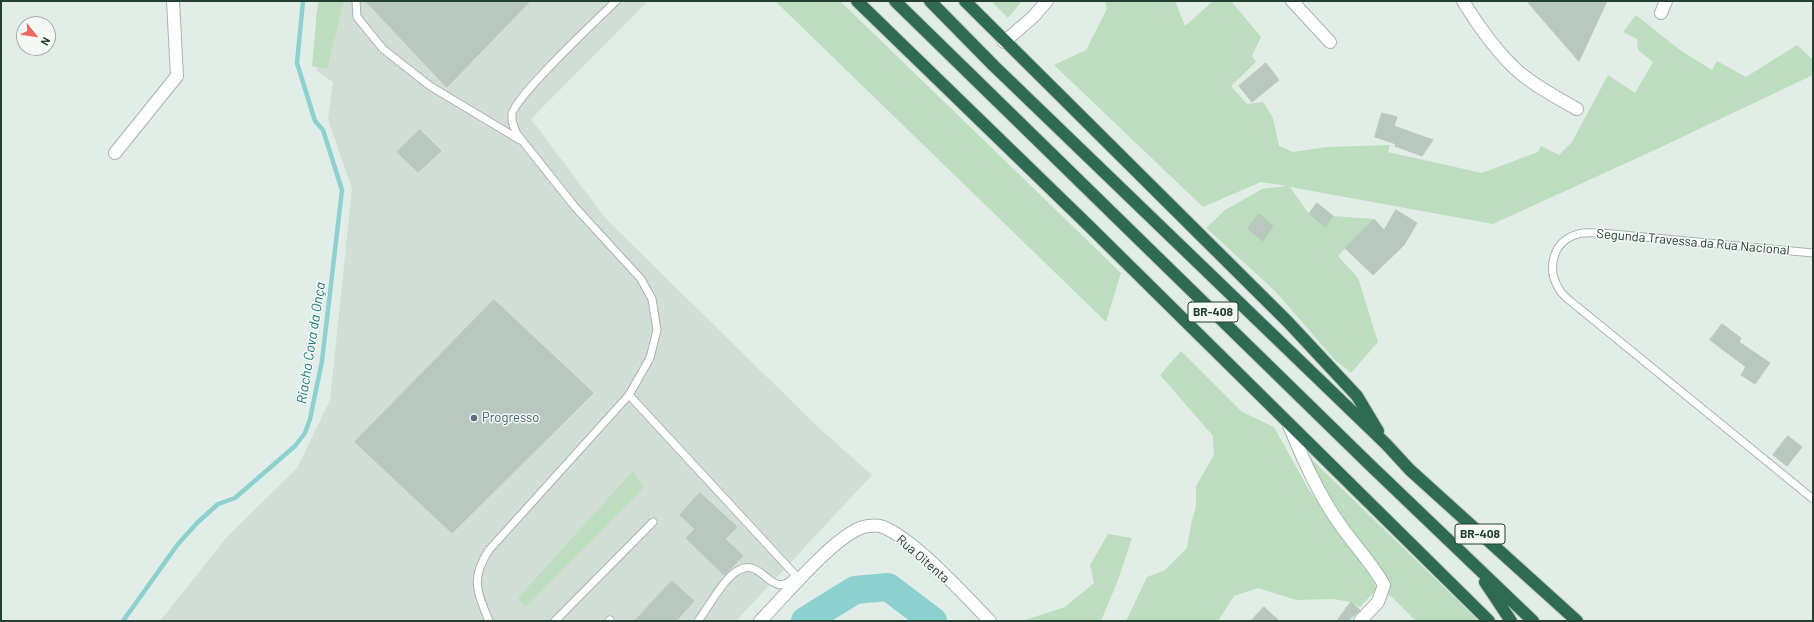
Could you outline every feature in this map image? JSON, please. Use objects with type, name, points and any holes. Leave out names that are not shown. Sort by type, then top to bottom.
[{"type":"highway","points":[[857,1],[1090,227],[1489,621]]},
{"type":"highway","name":"BR-408","points":[[895,1],[1471,563],[1533,621]]},
{"type":"highway","name":"BR-408","points":[[930,1],[1006,77],[1386,444],[1410,470],[1577,621]]},
{"type":"highway","points":[[965,1],[1004,42],[1320,355],[1357,396],[1386,444]]},
{"type":"highway","points":[[1471,563],[1511,621]]},
{"type":"street","points":[[115,153],[177,76],[173,1]]},
{"type":"street","points":[[1004,42],[1033,17],[1047,1]]},
{"type":"street","points":[[1292,1],[1330,42]]},
{"type":"street","points":[[1463,1],[1498,50],[1520,72],[1548,93],[1576,109]]},
{"type":"street","points":[[1661,13],[1666,1]]},
{"type":"street","points":[[1288,423],[1311,478],[1340,525],[1384,585],[1380,598],[1360,621]]},
{"type":"street","name":"Rua Oitenta","points":[[760,621],[798,577],[847,535],[864,526],[879,526],[893,532],[916,549],[990,621]]},
{"type":"lane","points":[[356,1],[357,17],[383,49],[430,86],[524,142]]},
{"type":"lane","points":[[489,621],[477,586],[479,564],[489,550],[630,395],[650,358],[657,330],[652,299],[641,278],[575,207],[524,142],[512,122],[512,113],[524,94],[616,1]]},
{"type":"lane","name":"Segunda Travessa da Rua Nacional","points":[[1813,253],[1602,233],[1578,234],[1562,242],[1555,252],[1552,265],[1553,278],[1559,290],[1574,304],[1813,499]]},
{"type":"lane","points":[[630,395],[798,577],[782,585],[776,584],[753,568],[744,568],[732,574],[698,621]]},
{"type":"lane","points":[[555,621],[653,522]]},
{"type":"shaded area","name":"Progresso","points":[[324,1],[648,1],[531,119],[606,219],[819,428],[872,475],[736,621],[160,621],[227,537],[297,468],[330,400],[352,189],[328,119],[333,82],[317,71],[316,14]]},
{"type":"green space","points":[[318,1],[344,1],[327,69],[312,66]]},
{"type":"green space","points":[[775,1],[840,1],[1121,273],[1106,322]]},
{"type":"green space","points":[[991,1],[1022,1],[1008,18]]},
{"type":"green space","points":[[1105,1],[1175,1],[1185,26],[1213,1],[1231,1],[1261,37],[1252,56],[1256,62],[1231,86],[1247,104],[1263,102],[1273,118],[1279,146],[1293,152],[1327,147],[1390,145],[1388,152],[1482,173],[1538,152],[1541,146],[1559,155],[1572,142],[1608,75],[1635,93],[1653,62],[1638,50],[1637,39],[1623,32],[1636,15],[1680,50],[1712,70],[1717,61],[1746,77],[1797,45],[1813,60],[1813,75],[1493,224],[1290,187],[1309,214],[1325,227],[1333,216],[1374,219],[1338,256],[1358,278],[1378,342],[1351,373],[1335,360],[1275,291],[1206,228],[1225,210],[1262,189],[1287,186],[1261,182],[1203,207],[1054,65],[1086,50],[1107,9]]},
{"type":"green space","points":[[1181,351],[1242,412],[1274,427],[1309,490],[1363,562],[1377,589],[1360,607],[1351,602],[1333,599],[1296,600],[1258,588],[1234,596],[1218,621],[1126,621],[1147,577],[1165,570],[1187,548],[1196,506],[1196,486],[1214,455],[1213,436],[1160,375]]},
{"type":"green space","points":[[1303,451],[1479,621],[1416,621],[1392,597],[1384,593]]},
{"type":"green space","points":[[633,471],[644,487],[525,608],[518,598]]},
{"type":"green space","points":[[1108,534],[1132,538],[1118,580],[1101,621],[1022,621],[1065,607],[1094,583],[1090,565]]},
{"type":"building","points":[[366,1],[530,1],[447,87]]},
{"type":"building","points":[[1527,1],[1607,1],[1579,61]]},
{"type":"building","points":[[1266,63],[1279,80],[1252,102],[1239,86]]},
{"type":"building","points":[[1382,113],[1397,117],[1394,126],[1433,140],[1422,156],[1395,146],[1396,144],[1375,137]]},
{"type":"building","points":[[420,130],[441,151],[418,172],[397,152]]},
{"type":"building","points":[[1317,203],[1333,216],[1325,227],[1309,214]]},
{"type":"building","points":[[1396,210],[1417,223],[1404,245],[1373,275],[1345,248],[1374,219],[1384,230]]},
{"type":"building","points":[[1259,214],[1273,226],[1263,241],[1248,229]]},
{"type":"building","name":"Progresso","points":[[494,300],[593,393],[452,533],[355,442]]},
{"type":"building","points":[[1722,324],[1741,338],[1739,342],[1770,363],[1755,384],[1741,375],[1746,367],[1710,340]]},
{"type":"building","points":[[1788,436],[1802,447],[1787,466],[1773,455]]},
{"type":"building","points":[[700,493],[737,527],[725,539],[743,556],[724,575],[686,538],[695,529],[680,515]]},
{"type":"building","points":[[672,581],[694,601],[676,621],[635,621]]},
{"type":"building","points":[[1351,602],[1360,610],[1348,621],[1337,621]]},
{"type":"building","points":[[1264,607],[1279,621],[1251,621]]},
{"type":"waterway","name":"Riacho Cova da Onça","points":[[123,621],[178,544],[197,523],[218,504],[235,498],[295,446],[305,433],[310,419],[322,361],[342,190],[323,130],[315,121],[297,63],[303,1]]},
{"type":"waterway","points":[[805,621],[855,590],[888,587],[933,621]]},
{"type":"place","name":"Progresso","points":[[474,418]]}]
